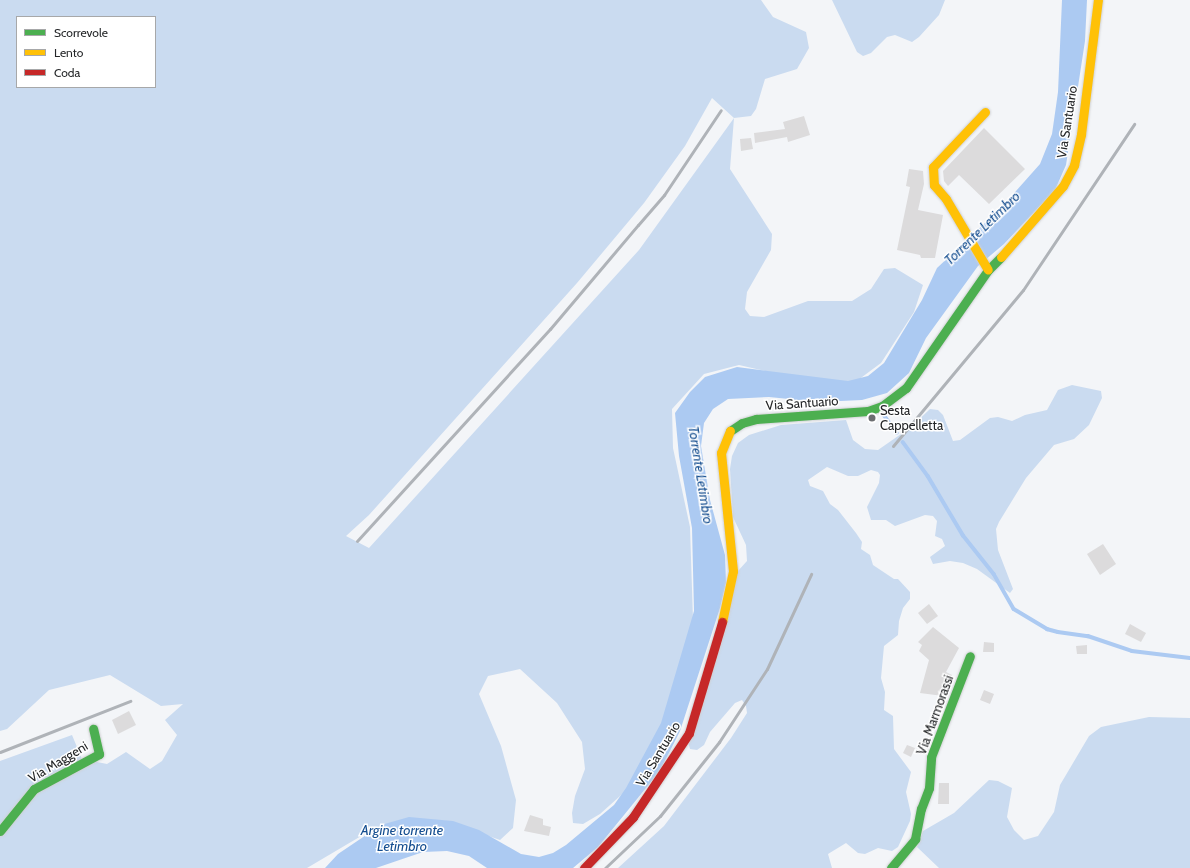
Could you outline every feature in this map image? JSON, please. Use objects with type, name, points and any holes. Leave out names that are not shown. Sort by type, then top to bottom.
[{"type":"main road","name":"Via Santuario","points":[[584,868],[633,817],[654,789],[688,733],[720,631],[733,571],[721,453],[730,431],[742,423],[756,419],[868,411],[896,397],[921,370],[988,270],[1015,243],[1062,186],[1074,165],[1081,134],[1098,0]]},
{"type":"main road","points":[[984,112],[933,167],[934,185],[946,199],[988,270]]},
{"type":"main road","name":"Via Marmorassi","points":[[891,868],[915,839],[921,809],[929,788],[928,776],[931,757],[970,656]]},
{"type":"main road","name":"Via Maggeni","points":[[0,831],[12,812],[34,789],[99,754],[93,729]]},
{"type":"shaded area","points":[[0,0],[761,0],[773,17],[806,32],[809,48],[797,69],[765,79],[756,109],[751,116],[734,118],[730,169],[772,234],[771,250],[747,292],[745,309],[750,316],[764,317],[808,301],[852,301],[871,289],[884,269],[895,268],[923,285],[914,312],[881,363],[854,383],[792,377],[739,365],[704,374],[672,409],[673,448],[690,527],[693,620],[659,734],[629,788],[600,814],[583,824],[573,823],[572,813],[575,796],[585,769],[582,742],[557,703],[520,669],[488,676],[479,694],[501,746],[516,800],[513,828],[500,840],[446,821],[408,818],[373,829],[307,868],[0,868],[0,761],[72,735],[82,759],[107,764],[126,752],[150,769],[162,761],[177,735],[165,720],[183,704],[161,706],[110,675],[49,690],[7,729],[0,731]],"holes":[[[712,98],[734,118],[639,250],[369,548],[346,536],[369,515],[577,283],[644,203],[685,146]]]},
{"type":"shaded area","points":[[832,0],[945,0],[939,15],[919,37],[912,42],[895,35],[887,37],[871,53],[863,56],[857,52]]},
{"type":"shaded area","points":[[1072,385],[1101,391],[1102,398],[1089,425],[1074,439],[1054,445],[1026,478],[999,522],[996,529],[998,550],[1013,589],[1010,593],[977,569],[963,563],[950,561],[933,564],[930,557],[945,546],[942,539],[935,536],[937,521],[933,516],[925,515],[895,526],[886,520],[871,520],[867,507],[879,483],[880,475],[878,472],[871,470],[858,476],[848,476],[827,467],[808,480],[810,486],[823,491],[830,504],[838,510],[856,533],[862,542],[861,549],[870,555],[873,565],[894,579],[898,579],[910,592],[910,599],[903,608],[899,621],[898,635],[884,646],[881,678],[885,692],[884,710],[893,716],[894,749],[911,772],[906,792],[911,814],[910,821],[898,847],[892,851],[878,848],[865,854],[858,853],[846,843],[828,854],[832,868],[618,868],[664,826],[731,738],[747,713],[746,706],[742,700],[735,703],[710,732],[704,745],[697,750],[690,749],[688,742],[737,572],[747,561],[746,545],[733,517],[730,469],[732,456],[738,443],[749,435],[781,425],[846,420],[853,440],[865,449],[878,450],[911,427],[930,409],[938,410],[943,415],[953,441],[960,440],[990,418],[998,417],[1012,421],[1025,415],[1047,410],[1058,390]]},
{"type":"shaded area","points":[[1149,717],[1190,718],[1190,868],[939,868],[917,847],[923,831],[954,813],[989,780],[998,781],[1012,788],[1007,817],[1014,830],[1024,840],[1038,836],[1054,812],[1060,785],[1089,736],[1101,727]]},
{"type":"water","name":"Argine torrente Letimbro","points":[[1062,0],[1087,0],[1085,41],[1066,165],[1055,190],[1004,244],[978,266],[926,338],[909,373],[887,393],[862,400],[819,402],[769,397],[728,399],[713,409],[704,423],[701,446],[710,500],[725,555],[726,583],[720,608],[680,731],[670,751],[659,772],[598,847],[573,868],[487,868],[469,856],[447,851],[423,852],[376,868],[325,868],[338,854],[381,825],[409,817],[453,821],[479,830],[521,854],[539,857],[553,853],[566,845],[614,805],[626,788],[661,723],[694,611],[692,528],[679,456],[675,413],[690,392],[705,377],[737,367],[848,381],[868,376],[884,363],[922,300],[937,268],[1001,208],[1040,164],[1052,134],[1058,92]]},
{"type":"building","points":[[804,116],[810,135],[788,142],[787,137],[755,143],[754,133],[785,129],[783,122]]},
{"type":"building","points":[[984,128],[1025,169],[989,204],[959,175],[948,186],[944,181],[943,171]]},
{"type":"building","points":[[751,138],[753,149],[741,151],[740,139]]},
{"type":"building","points":[[909,169],[923,171],[924,184],[918,210],[943,215],[935,258],[921,258],[920,255],[897,250],[910,187],[906,186]]},
{"type":"building","points":[[1103,544],[1116,564],[1100,575],[1087,554]]},
{"type":"building","points":[[929,604],[938,616],[927,624],[918,613]]},
{"type":"building","points":[[1130,624],[1146,633],[1141,642],[1125,634]]},
{"type":"building","points":[[933,627],[959,648],[946,672],[952,675],[937,713],[943,696],[920,693],[929,660],[919,651],[922,645],[918,642]]},
{"type":"building","points":[[984,642],[994,643],[994,652],[983,652]]},
{"type":"building","points":[[1087,645],[1087,654],[1077,654],[1076,646]]},
{"type":"building","points":[[984,690],[994,694],[990,704],[980,700]]},
{"type":"building","points":[[129,711],[136,725],[118,734],[112,720]]},
{"type":"building","points":[[907,745],[915,748],[911,757],[903,753]]},
{"type":"building","points":[[939,783],[949,783],[949,804],[938,804]]},
{"type":"building","points":[[530,815],[543,819],[543,825],[551,827],[549,836],[524,831]]},
{"type":"waterway","points":[[884,415],[897,433]]},
{"type":"waterway","points":[[903,442],[928,476],[963,535],[994,574],[1014,609],[1047,629],[1088,636],[1132,651],[1190,658]]},
{"type":"railway","points":[[357,541],[550,329],[664,195],[721,110]]},
{"type":"railway","points":[[893,446],[1023,290],[1134,124]]},
{"type":"railway","points":[[605,868],[660,816],[719,742],[767,669],[811,574]]},
{"type":"railway","points":[[0,752],[130,701]]},
{"type":"traffic: fast","points":[[730,431],[742,423],[756,419],[868,411],[882,406],[906,388],[988,270],[1001,257]]},
{"type":"traffic: fast","points":[[891,868],[915,839],[921,809],[929,788],[931,757],[970,656]]},
{"type":"traffic: fast","points":[[0,831],[34,789],[99,754],[93,729]]},
{"type":"traffic: slow","points":[[1001,257],[1063,186],[1074,165],[1081,134],[1098,0]]},
{"type":"traffic: slow","points":[[985,112],[933,167],[934,185],[946,199],[988,270]]},
{"type":"traffic: slow","points":[[722,622],[733,571],[721,453],[730,431]]},
{"type":"traffic: jam","points":[[584,868],[633,817],[689,733],[722,622]]},
{"type":"place","name":"Sesta Cappelletta","points":[[872,418]]},
{"type":"water label","name":"Torrente Letimbro","points":[[982,228]]},
{"type":"water label","name":"Torrente Letimbro","points":[[701,475]]}]
